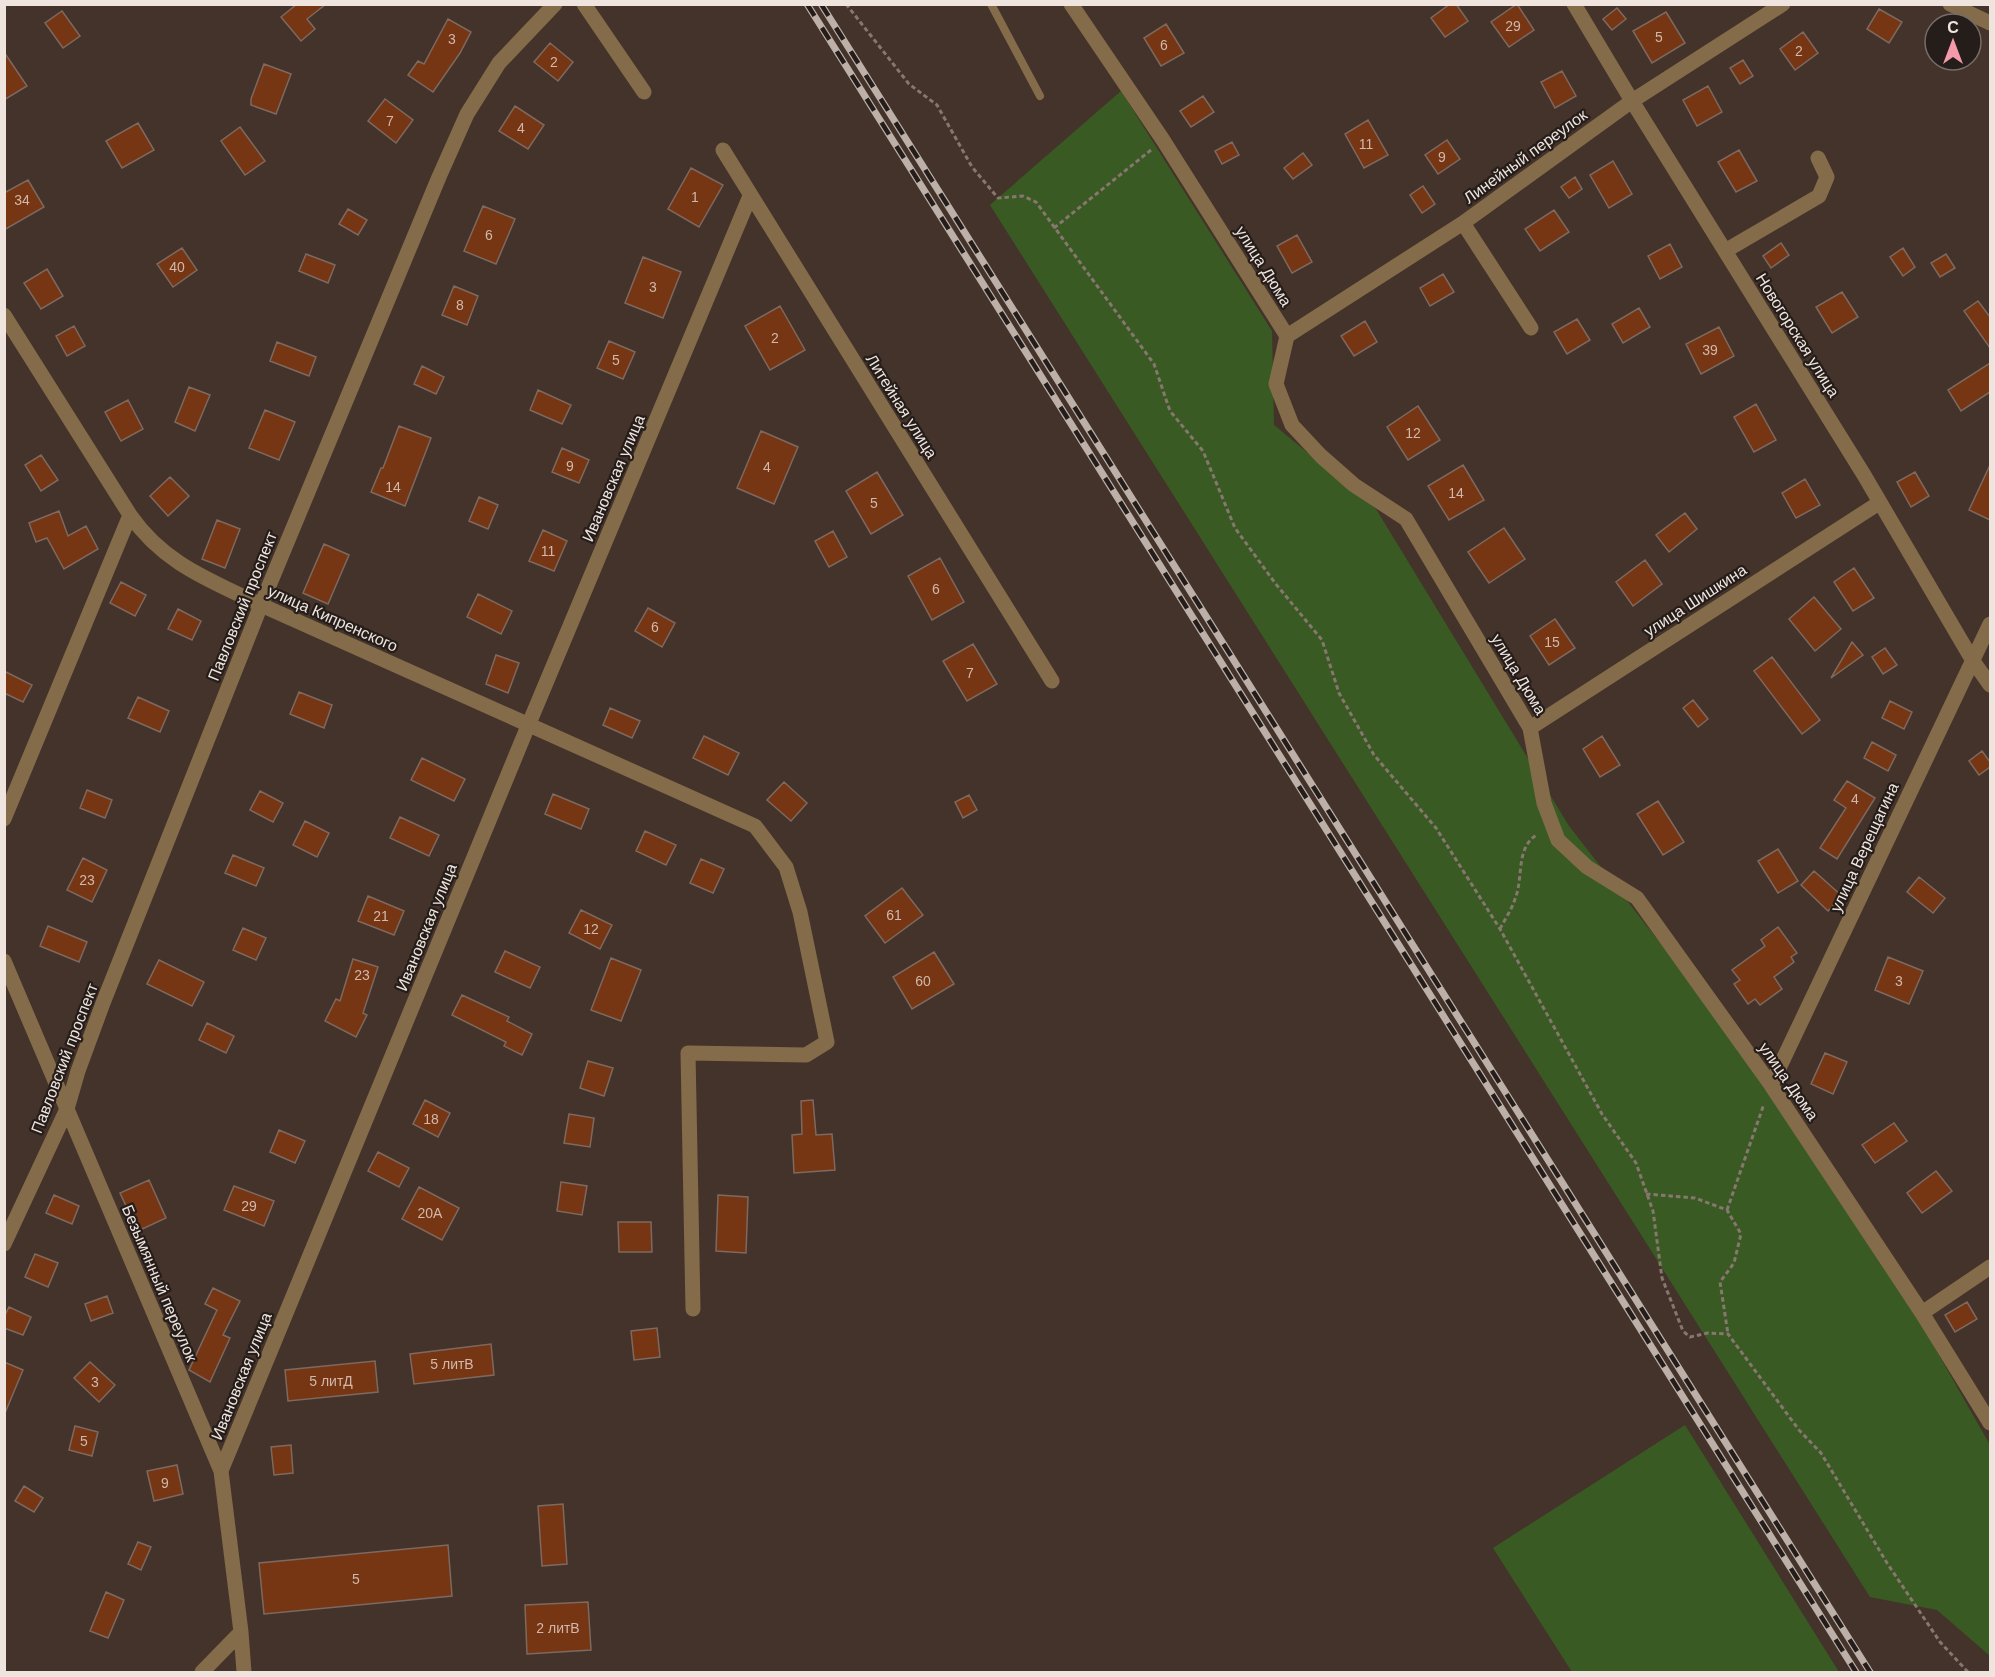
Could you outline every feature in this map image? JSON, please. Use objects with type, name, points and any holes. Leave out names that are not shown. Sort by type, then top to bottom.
[{"type":"street","name":"Павловский проспект","points":[[4,1244],[67,1110],[78,1071],[103,1003],[261,605],[439,177],[467,114],[499,63],[555,4]]},
{"type":"street","points":[[584,4],[645,92]]},
{"type":"street","name":"улица Дюма","points":[[1071,4],[1163,140],[1287,336],[1276,384],[1292,425],[1321,456],[1346,478],[1406,519],[1530,728],[1544,803],[1558,840],[1587,867],[1637,898],[1771,1086],[1922,1313],[1990,1423]]},
{"type":"street","name":"Новогорская улица","points":[[1574,4],[1864,475],[1973,661],[1990,685]]},
{"type":"street","name":"Линейный переулок","points":[[1287,336],[1462,223],[1632,101],[1783,4]]},
{"type":"street","points":[[1950,4],[1990,23]]},
{"type":"street","name":"Литейная улица","points":[[723,150],[1052,681]]},
{"type":"street","points":[[1725,251],[1819,196],[1827,177],[1818,158]]},
{"type":"street","name":"Ивановская улица","points":[[244,1672],[221,1471],[528,726],[750,196]]},
{"type":"street","points":[[1462,223],[1531,328]]},
{"type":"street","name":"улица Кипренского","points":[[4,315],[130,515],[143,534],[170,558],[189,570],[261,605],[754,826],[786,867],[801,912],[827,1042],[806,1055],[688,1053],[693,1309]]},
{"type":"street","name":"улица Шишкина","points":[[1530,728],[1880,503]]},
{"type":"street","points":[[4,819],[130,515]]},
{"type":"street","name":"улица Верещагина","points":[[1771,1086],[1990,624]]},
{"type":"street","name":"Безымянный переулок","points":[[4,961],[221,1471]]},
{"type":"street","points":[[1922,1313],[1990,1267]]},
{"type":"street","points":[[202,1672],[241,1632]]},
{"type":"lane","points":[[991,4],[1040,96]]},
{"type":"path","points":[[846,4],[909,84],[938,105],[972,167],[998,198],[1023,196],[1036,202],[1154,364],[1170,411],[1203,451],[1235,528],[1275,583],[1322,640],[1339,693],[1374,755],[1436,828],[1500,929],[1602,1114],[1636,1163],[1653,1211],[1662,1278],[1683,1331],[1689,1337],[1708,1333],[1728,1334]]},
{"type":"path","points":[[1054,228],[1163,140]]},
{"type":"path","points":[[1500,929],[1515,900],[1521,881],[1521,859],[1529,840],[1553,826]]},
{"type":"path","points":[[1727,1210],[1771,1086]]},
{"type":"path","points":[[1646,1194],[1695,1198],[1727,1210],[1741,1234],[1734,1263],[1720,1282],[1728,1334],[1799,1430],[1821,1454],[1887,1563],[1945,1648],[1968,1672]]},
{"type":"green space","points":[[1121,91],[1272,331],[1274,425],[1376,509],[1569,826],[1826,1156],[1990,1445],[1990,1656],[1937,1610],[1870,1597],[990,205]]},
{"type":"green space","points":[[1685,1425],[1839,1672],[1572,1672],[1493,1548]]},
{"type":"building","points":[[297,4],[326,4],[307,19],[315,29],[301,41],[281,17]]},
{"type":"building","points":[[1450,4],[1456,4],[1468,21],[1445,37],[1431,18]]},
{"type":"building","points":[[1517,4],[1534,30],[1509,47],[1491,22]]},
{"type":"building","points":[[1617,8],[1626,19],[1612,30],[1603,19]]},
{"type":"building","points":[[1879,9],[1902,22],[1889,43],[1867,29]]},
{"type":"building","points":[[62,11],[80,36],[63,48],[45,23]]},
{"type":"building","points":[[1666,12],[1685,43],[1652,63],[1633,31]]},
{"type":"building","points":[[448,19],[471,32],[460,53],[433,92],[408,75],[418,61],[424,64]]},
{"type":"building","points":[[1166,24],[1184,53],[1161,66],[1144,38]]},
{"type":"building","points":[[1803,32],[1818,53],[1795,70],[1780,49]]},
{"type":"building","points":[[550,43],[573,62],[558,81],[534,62]]},
{"type":"building","points":[[4,52],[27,86],[4,100]]},
{"type":"building","points":[[1743,60],[1753,76],[1740,84],[1730,68]]},
{"type":"building","points":[[264,64],[291,74],[276,114],[251,105],[251,99]]},
{"type":"building","points":[[1562,71],[1576,96],[1555,108],[1541,82]]},
{"type":"building","points":[[1708,86],[1722,112],[1697,126],[1683,100]]},
{"type":"building","points":[[1203,96],[1214,112],[1191,127],[1180,111]]},
{"type":"building","points":[[385,99],[413,120],[396,143],[368,121]]},
{"type":"building","points":[[515,106],[544,125],[528,149],[499,131]]},
{"type":"building","points":[[1368,120],[1388,155],[1364,168],[1345,134]]},
{"type":"building","points":[[138,123],[154,150],[122,168],[106,141]]},
{"type":"building","points":[[240,127],[265,161],[245,175],[221,141]]},
{"type":"building","points":[[1447,140],[1460,159],[1438,174],[1425,155]]},
{"type":"building","points":[[1232,142],[1239,155],[1222,164],[1215,151]]},
{"type":"building","points":[[1739,150],[1757,181],[1736,192],[1718,162]]},
{"type":"building","points":[[1303,153],[1312,165],[1293,179],[1284,168]]},
{"type":"building","points":[[1613,161],[1632,194],[1609,208],[1590,175]]},
{"type":"building","points":[[691,168],[723,185],[699,227],[668,209]]},
{"type":"building","points":[[1575,177],[1582,189],[1569,198],[1561,187]]},
{"type":"building","points":[[28,180],[44,207],[4,230],[4,193]]},
{"type":"building","points":[[1423,186],[1435,204],[1422,213],[1410,195]]},
{"type":"building","points":[[483,206],[515,219],[496,264],[464,251]]},
{"type":"building","points":[[348,209],[367,220],[358,235],[339,224]]},
{"type":"building","points":[[1554,210],[1569,232],[1540,251],[1525,229]]},
{"type":"building","points":[[1297,235],[1312,262],[1292,273],[1277,246]]},
{"type":"building","points":[[1781,243],[1789,255],[1771,268],[1763,256]]},
{"type":"building","points":[[1670,244],[1682,267],[1660,279],[1648,256]]},
{"type":"building","points":[[182,248],[197,270],[173,287],[157,264]]},
{"type":"building","points":[[1903,248],[1915,267],[1903,276],[1890,257]]},
{"type":"building","points":[[306,254],[335,265],[328,283],[299,271]]},
{"type":"building","points":[[1946,254],[1955,268],[1940,277],[1931,263]]},
{"type":"building","points":[[643,257],[681,272],[663,318],[625,303]]},
{"type":"building","points":[[47,269],[63,296],[41,309],[24,283]]},
{"type":"building","points":[[1443,274],[1454,292],[1430,306],[1420,288]]},
{"type":"building","points":[[454,286],[478,296],[467,325],[442,315]]},
{"type":"building","points":[[1842,292],[1858,317],[1832,333],[1816,307]]},
{"type":"building","points":[[1978,301],[1990,317],[1990,348],[1964,311]]},
{"type":"building","points":[[780,306],[805,350],[770,370],[745,326]]},
{"type":"building","points":[[1639,308],[1650,327],[1623,343],[1612,324]]},
{"type":"building","points":[[1577,319],[1590,340],[1567,354],[1554,332]]},
{"type":"building","points":[[1365,321],[1377,342],[1354,356],[1341,336]]},
{"type":"building","points":[[74,326],[85,346],[67,356],[56,336]]},
{"type":"building","points":[[1719,327],[1734,356],[1701,374],[1686,344]]},
{"type":"building","points":[[609,341],[635,352],[623,379],[597,368]]},
{"type":"building","points":[[277,342],[316,357],[309,376],[270,361]]},
{"type":"building","points":[[1990,363],[1990,392],[1961,411],[1948,390]]},
{"type":"building","points":[[422,366],[444,377],[436,394],[414,384]]},
{"type":"building","points":[[189,387],[210,395],[195,431],[175,422]]},
{"type":"building","points":[[538,390],[571,405],[562,424],[530,410]]},
{"type":"building","points":[[128,400],[143,429],[121,441],[105,412]]},
{"type":"building","points":[[1756,404],[1776,440],[1754,452],[1734,417]]},
{"type":"building","points":[[1418,406],[1440,440],[1408,460],[1387,427]]},
{"type":"building","points":[[265,410],[295,422],[279,460],[249,448]]},
{"type":"building","points":[[399,426],[431,438],[405,506],[371,492]]},
{"type":"building","points":[[761,431],[798,447],[774,504],[737,488]]},
{"type":"building","points":[[562,448],[589,460],[579,483],[552,472]]},
{"type":"building","points":[[41,455],[58,480],[41,491],[25,465]]},
{"type":"building","points":[[1463,465],[1484,500],[1449,520],[1428,486]]},
{"type":"building","points":[[1990,465],[1990,520],[1969,510]]},
{"type":"building","points":[[877,472],[903,515],[871,534],[846,491]]},
{"type":"building","points":[[1915,472],[1929,496],[1911,507],[1897,482]]},
{"type":"building","points":[[170,477],[189,496],[168,516],[150,496]]},
{"type":"building","points":[[1805,479],[1820,505],[1796,518],[1782,493]]},
{"type":"building","points":[[479,497],[498,505],[488,529],[469,521]]},
{"type":"building","points":[[59,511],[68,536],[86,526],[98,549],[64,569],[47,538],[36,542],[29,523]]},
{"type":"building","points":[[1685,513],[1697,529],[1669,552],[1656,535]]},
{"type":"building","points":[[217,520],[240,529],[225,568],[202,559]]},
{"type":"building","points":[[1504,528],[1525,559],[1489,583],[1468,552]]},
{"type":"building","points":[[543,530],[567,541],[554,571],[529,561]]},
{"type":"building","points":[[833,531],[847,557],[829,567],[815,541]]},
{"type":"building","points":[[324,544],[349,555],[328,604],[303,593]]},
{"type":"building","points":[[940,558],[964,602],[932,620],[908,576]]},
{"type":"building","points":[[1645,560],[1662,584],[1633,606],[1616,582]]},
{"type":"building","points":[[1854,568],[1874,598],[1853,611],[1834,582]]},
{"type":"building","points":[[121,582],[146,595],[135,616],[110,603]]},
{"type":"building","points":[[478,594],[512,611],[501,634],[467,617]]},
{"type":"building","points":[[1814,597],[1841,629],[1815,651],[1789,619]]},
{"type":"building","points":[[648,608],[675,623],[662,647],[635,631]]},
{"type":"building","points":[[178,609],[201,621],[192,640],[168,629]]},
{"type":"building","points":[[1555,619],[1575,648],[1549,665],[1530,636]]},
{"type":"building","points":[[1852,642],[1863,655],[1831,678]]},
{"type":"building","points":[[973,644],[997,684],[967,701],[943,661]]},
{"type":"building","points":[[1885,648],[1897,665],[1883,674],[1872,657]]},
{"type":"building","points":[[496,655],[519,663],[508,693],[486,684]]},
{"type":"building","points":[[1772,657],[1820,720],[1802,734],[1754,671]]},
{"type":"building","points":[[4,671],[32,685],[23,702],[4,693]]},
{"type":"building","points":[[299,692],[332,705],[324,728],[290,714]]},
{"type":"building","points":[[138,697],[169,711],[160,732],[128,718]]},
{"type":"building","points":[[1693,700],[1708,719],[1698,727],[1683,708]]},
{"type":"building","points":[[1890,701],[1912,712],[1904,729],[1882,718]]},
{"type":"building","points":[[610,708],[640,721],[632,738],[603,725]]},
{"type":"building","points":[[704,736],[739,753],[728,775],[693,758]]},
{"type":"building","points":[[1602,736],[1620,765],[1600,777],[1583,749]]},
{"type":"building","points":[[1872,742],[1896,755],[1888,771],[1864,758]]},
{"type":"building","points":[[1982,751],[1990,762],[1990,767],[1979,775],[1969,761]]},
{"type":"building","points":[[422,758],[465,779],[454,801],[411,780]]},
{"type":"building","points":[[1847,781],[1875,798],[1837,859],[1820,848],[1846,808],[1834,800]]},
{"type":"building","points":[[784,782],[807,803],[791,821],[767,800]]},
{"type":"building","points":[[87,790],[112,800],[105,818],[80,808]]},
{"type":"building","points":[[260,791],[283,803],[273,822],[250,810]]},
{"type":"building","points":[[553,794],[589,809],[581,829],[545,814]]},
{"type":"building","points":[[969,795],[977,810],[963,818],[955,802]]},
{"type":"building","points":[[1658,801],[1684,842],[1663,855],[1637,814]]},
{"type":"building","points":[[400,817],[439,835],[429,856],[390,838]]},
{"type":"building","points":[[305,821],[329,833],[317,857],[293,845]]},
{"type":"building","points":[[645,831],[676,845],[666,865],[636,851]]},
{"type":"building","points":[[1778,849],[1798,881],[1778,893],[1758,861]]},
{"type":"building","points":[[233,855],[264,868],[256,886],[225,873]]},
{"type":"building","points":[[83,858],[107,870],[92,902],[67,890]]},
{"type":"building","points":[[701,859],[724,869],[713,893],[690,883]]},
{"type":"building","points":[[1814,871],[1842,896],[1828,911],[1801,885]]},
{"type":"building","points":[[1919,877],[1945,898],[1933,913],[1907,892]]},
{"type":"building","points":[[902,888],[923,915],[885,943],[865,916]]},
{"type":"building","points":[[368,896],[404,911],[394,935],[358,921]]},
{"type":"building","points":[[581,910],[612,925],[600,949],[569,933]]},
{"type":"building","points":[[48,926],[87,942],[79,962],[40,946]]},
{"type":"building","points":[[1778,927],[1797,953],[1791,957],[1794,962],[1774,977],[1782,989],[1760,1005],[1755,999],[1748,1004],[1734,984],[1740,980],[1732,970],[1765,946],[1761,940]]},
{"type":"building","points":[[243,928],[266,938],[256,960],[233,950]]},
{"type":"building","points":[[505,951],[540,967],[530,988],[495,972]]},
{"type":"building","points":[[934,952],[954,984],[912,1009],[893,977]]},
{"type":"building","points":[[1888,957],[1923,971],[1909,1004],[1875,990]]},
{"type":"building","points":[[611,958],[641,970],[621,1021],[591,1010]]},
{"type":"building","points":[[353,959],[378,967],[363,1013],[367,1015],[356,1037],[325,1021],[336,999],[340,1001]]},
{"type":"building","points":[[159,960],[204,982],[192,1006],[147,984]]},
{"type":"building","points":[[462,995],[509,1017],[507,1021],[532,1034],[522,1055],[504,1046],[506,1042],[452,1015]]},
{"type":"building","points":[[207,1023],[234,1036],[226,1053],[199,1040]]},
{"type":"building","points":[[1825,1053],[1847,1062],[1833,1094],[1811,1084]]},
{"type":"building","points":[[588,1061],[613,1068],[604,1096],[580,1088]]},
{"type":"building","points":[[425,1100],[450,1113],[438,1137],[413,1124]]},
{"type":"building","points":[[813,1100],[816,1135],[832,1134],[835,1170],[794,1173],[792,1135],[802,1134],[801,1101]]},
{"type":"building","points":[[569,1114],[594,1118],[590,1147],[564,1143]]},
{"type":"building","points":[[1894,1123],[1907,1141],[1875,1163],[1862,1145]]},
{"type":"building","points":[[279,1130],[305,1141],[295,1163],[270,1152]]},
{"type":"building","points":[[378,1152],[409,1168],[399,1187],[368,1171]]},
{"type":"building","points":[[1936,1171],[1952,1191],[1922,1213],[1907,1193]]},
{"type":"building","points":[[149,1180],[166,1218],[138,1231],[120,1193]]},
{"type":"building","points":[[561,1182],[587,1186],[582,1215],[557,1211]]},
{"type":"building","points":[[234,1186],[274,1201],[264,1226],[224,1210]]},
{"type":"building","points":[[419,1187],[459,1208],[442,1240],[402,1219]]},
{"type":"building","points":[[54,1195],[79,1206],[72,1224],[46,1213]]},
{"type":"building","points":[[718,1195],[748,1197],[746,1253],[716,1251]]},
{"type":"building","points":[[618,1222],[651,1222],[652,1252],[619,1252]]},
{"type":"building","points":[[35,1254],[58,1263],[48,1287],[25,1277]]},
{"type":"building","points":[[213,1288],[240,1301],[223,1335],[230,1338],[210,1382],[189,1370],[217,1310],[205,1304]]},
{"type":"building","points":[[107,1296],[113,1313],[91,1321],[85,1304]]},
{"type":"building","points":[[1967,1302],[1977,1319],[1955,1332],[1945,1315]]},
{"type":"building","points":[[9,1307],[31,1317],[23,1335],[4,1328],[4,1317]]},
{"type":"building","points":[[657,1328],[660,1357],[634,1360],[631,1331]]},
{"type":"building","points":[[491,1344],[494,1375],[414,1384],[410,1354]]},
{"type":"building","points":[[375,1361],[378,1392],[288,1401],[285,1370]]},
{"type":"building","points":[[4,1362],[23,1370],[5,1413],[4,1413]]},
{"type":"building","points":[[90,1362],[115,1385],[99,1402],[74,1378]]},
{"type":"building","points":[[75,1426],[98,1432],[92,1456],[69,1450]]},
{"type":"building","points":[[291,1445],[293,1473],[274,1475],[271,1447]]},
{"type":"building","points":[[177,1465],[183,1494],[154,1501],[147,1471]]},
{"type":"building","points":[[24,1486],[43,1498],[34,1512],[15,1501]]},
{"type":"building","points":[[563,1504],[567,1564],[542,1566],[538,1506]]},
{"type":"building","points":[[138,1542],[151,1547],[141,1570],[128,1564]]},
{"type":"building","points":[[448,1545],[452,1596],[264,1614],[259,1563]]},
{"type":"building","points":[[106,1592],[124,1600],[108,1638],[90,1631]]},
{"type":"building","points":[[588,1602],[591,1650],[527,1654],[525,1605]]},
{"type":"railway","points":[[807,4],[1856,1672]]},
{"type":"railway","points":[[821,4],[1870,1672]]}]
